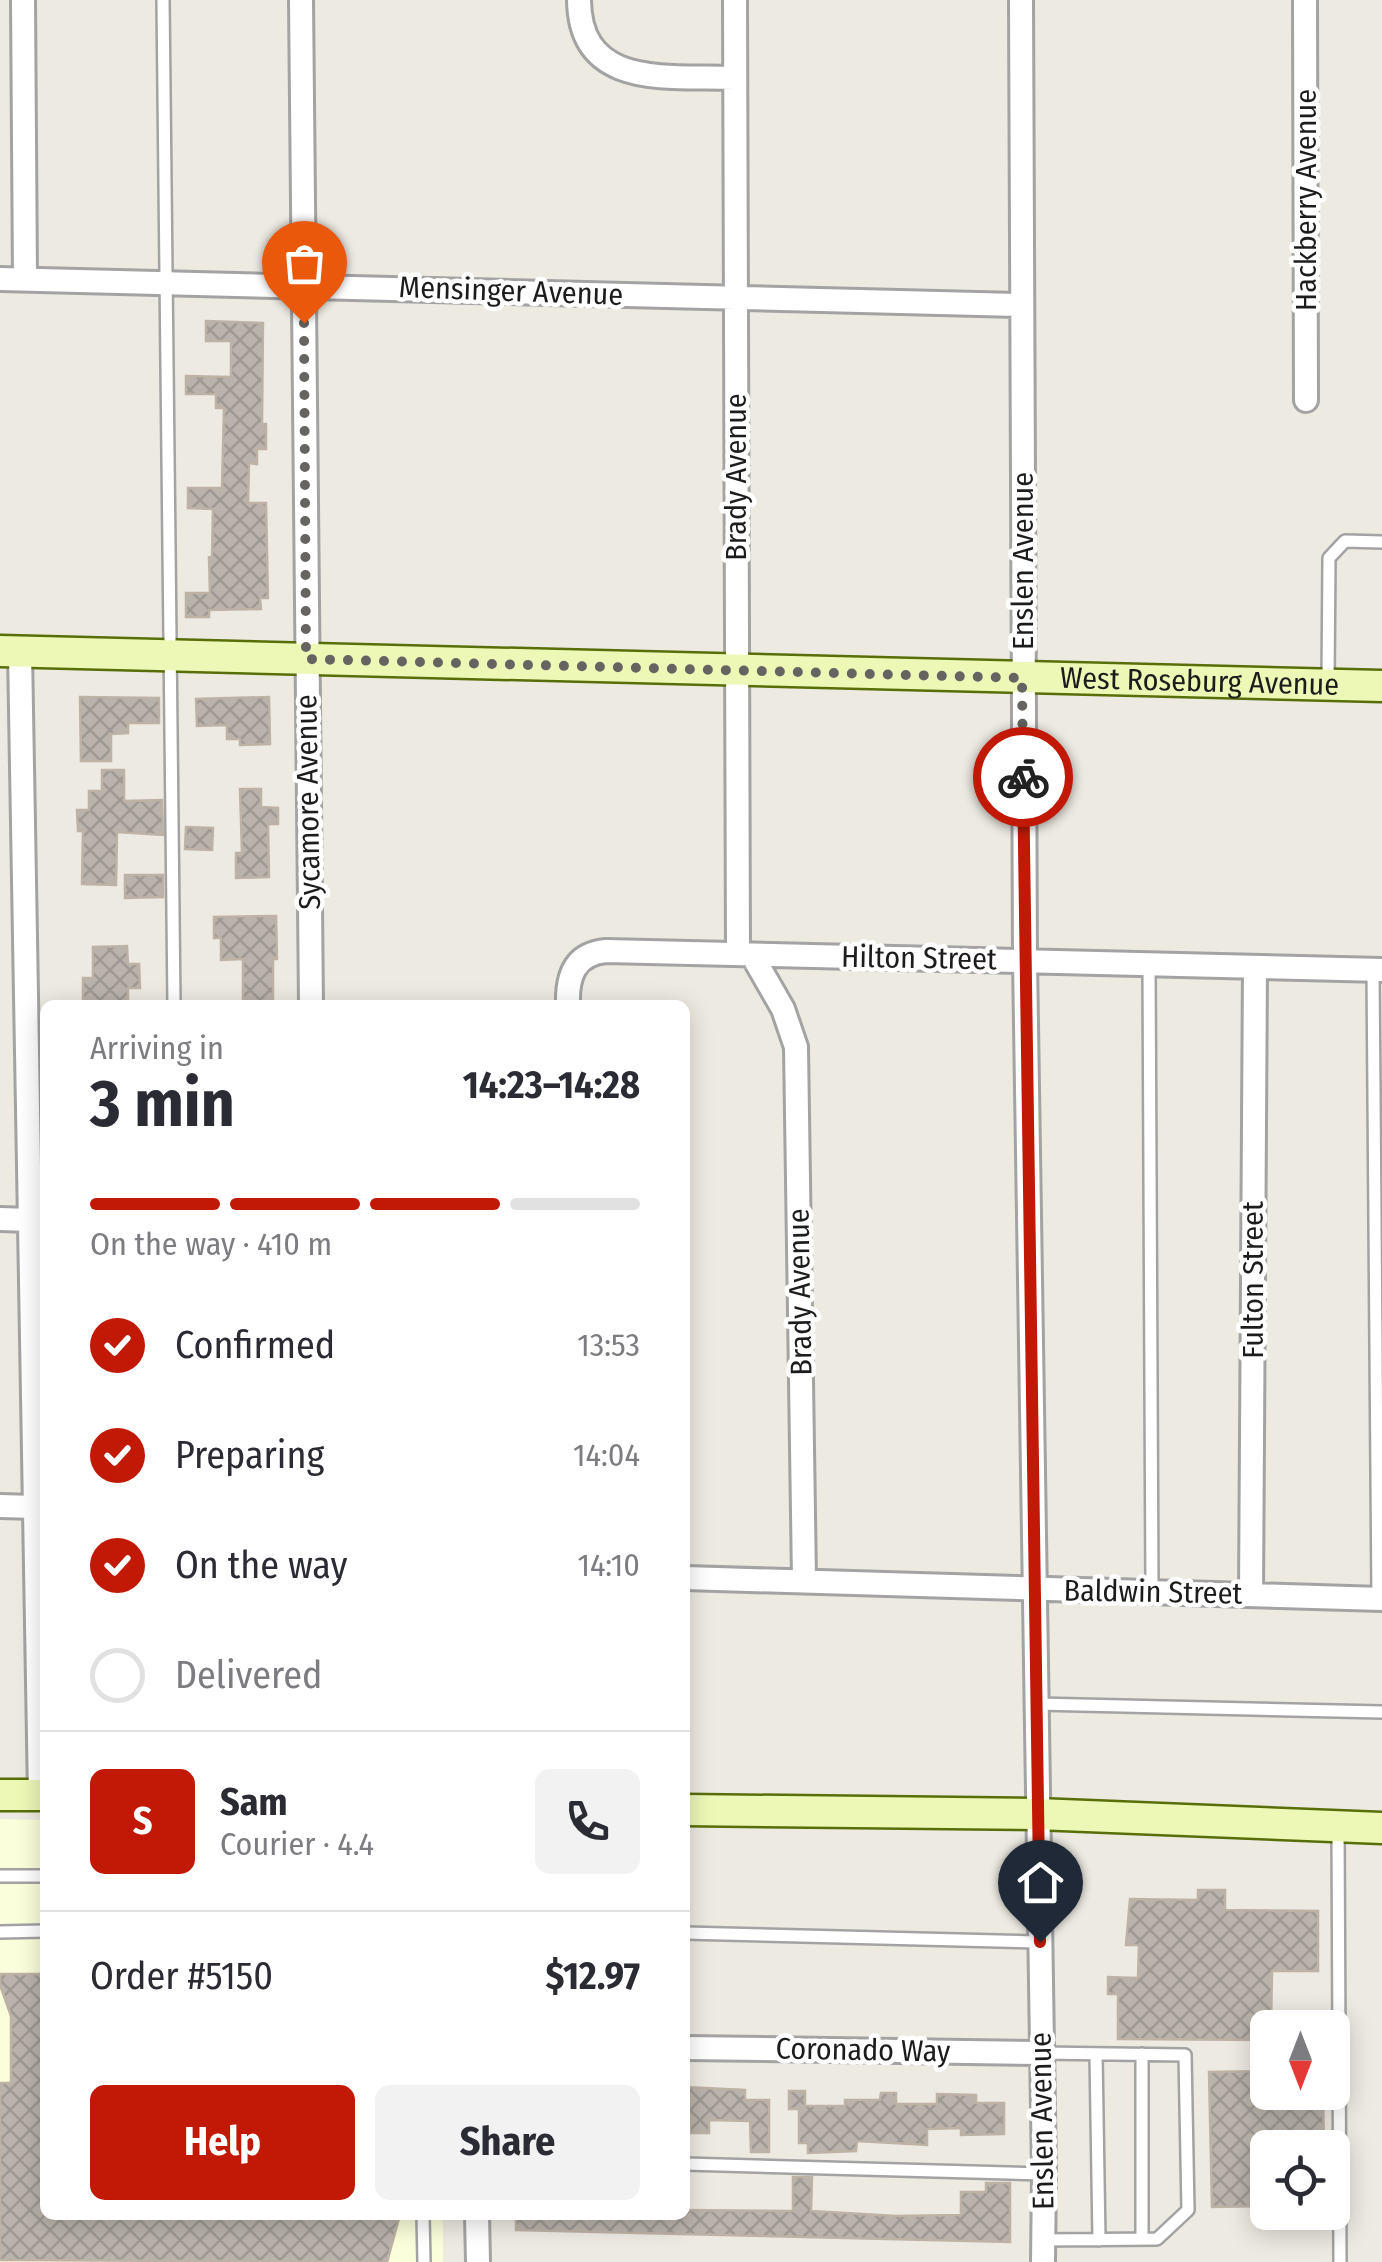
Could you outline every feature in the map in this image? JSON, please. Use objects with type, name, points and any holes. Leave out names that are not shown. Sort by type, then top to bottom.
[{"type":"street","points":[[23,0],[25,279]]},
{"type":"street","name":"Sycamore Avenue","points":[[301,0],[311,1000]]},
{"type":"street","points":[[579,0],[582,28],[590,44],[603,60],[619,69],[643,74],[735,78]]},
{"type":"street","name":"Brady Avenue","points":[[735,0],[736,670],[745,954],[783,1009],[796,1047],[804,1580]]},
{"type":"street","name":"Enslen Avenue","points":[[1021,0],[1022,678],[1043,2251]]},
{"type":"street","name":"Hackberry Avenue","points":[[1305,0],[1306,400]]},
{"type":"street","name":"Mensinger Avenue","points":[[0,278],[1022,305]]},
{"type":"street","points":[[10,651],[25,935],[40,1713]]},
{"type":"street","name":"West Roseburg Avenue","points":[[10,651],[1382,686]]},
{"type":"street","points":[[0,935],[25,935]]},
{"type":"street","name":"Hilton Street","points":[[568,1000],[569,978],[578,963],[606,951],[1377,970]]},
{"type":"street","name":"Fulton Street","points":[[1251,1594],[1256,967]]},
{"type":"street","points":[[0,1219],[30,1220]]},
{"type":"street","points":[[0,1506],[35,1507]]},
{"type":"street","name":"Baldwin Street","points":[[690,1578],[1380,1599]]},
{"type":"street","points":[[0,1795],[40,1795]]},
{"type":"street","points":[[690,1810],[1038,1814],[1382,1828]]},
{"type":"street","name":"Coronado Way","points":[[690,2048],[1041,2053]]},
{"type":"street","points":[[477,2220],[478,2262]]},
{"type":"lane","points":[[162,0],[174,1000]]},
{"type":"lane","points":[[1328,685],[1329,558],[1345,542],[1382,542]]},
{"type":"lane","points":[[1149,964],[1152,1592]]},
{"type":"lane","points":[[1377,970],[1380,1599]]},
{"type":"lane","points":[[1037,1704],[1382,1712]]},
{"type":"lane","points":[[1338,1826],[1340,2262]]},
{"type":"lane","points":[[0,1876],[40,1876]]},
{"type":"lane","points":[[0,1932],[40,1931]]},
{"type":"lane","points":[[690,1933],[1040,1942]]},
{"type":"lane","points":[[1041,2053],[1185,2055],[1188,2210],[1157,2239],[1078,2240],[1043,2251]]},
{"type":"lane","points":[[1096,2054],[1099,2240]]},
{"type":"lane","points":[[1142,2054],[1142,2239]]},
{"type":"lane","points":[[690,2164],[1044,2174]]},
{"type":"lane","points":[[423,2220],[424,2262]]},
{"type":"shaded area","points":[[0,1819],[40,1820],[40,2220],[443,2220],[443,2262],[0,2262]]},
{"type":"building","points":[[206,321],[263,323],[262,424],[266,424],[266,449],[257,449],[257,464],[249,463],[248,503],[266,503],[268,598],[260,598],[261,609],[209,610],[209,617],[186,617],[186,593],[210,593],[213,509],[188,508],[188,488],[222,488],[224,408],[216,408],[216,394],[186,394],[186,376],[231,377],[231,341],[206,341]]},
{"type":"building","points":[[80,697],[159,698],[159,723],[128,723],[128,733],[111,734],[111,761],[81,761]]},
{"type":"building","points":[[269,697],[270,744],[240,745],[240,739],[227,739],[227,725],[197,726],[196,699]]},
{"type":"building","points":[[102,770],[124,770],[124,801],[162,800],[163,835],[117,832],[116,885],[82,884],[83,831],[78,831],[77,810],[89,810],[89,791],[102,791]]},
{"type":"building","points":[[240,789],[261,789],[261,807],[278,808],[278,824],[268,824],[269,877],[236,878],[236,853],[242,853]]},
{"type":"building","points":[[186,827],[213,828],[212,850],[185,849]]},
{"type":"building","points":[[125,875],[163,875],[163,897],[125,898]]},
{"type":"building","points":[[276,916],[273,1000],[243,1000],[243,959],[221,960],[221,938],[214,938],[214,917]]},
{"type":"building","points":[[127,946],[128,964],[139,964],[140,988],[128,988],[128,1000],[83,1000],[83,978],[93,978],[93,947]]},
{"type":"building","points":[[1198,1890],[1225,1890],[1225,1910],[1318,1911],[1318,1971],[1272,1971],[1271,2010],[1250,2010],[1250,2040],[1118,2039],[1118,1994],[1108,1994],[1108,1977],[1138,1978],[1139,1945],[1126,1945],[1130,1899],[1198,1900]]},
{"type":"building","points":[[0,1974],[40,1974],[40,2220],[399,2220],[387,2262],[0,2260],[0,2083],[11,2083],[11,2016]]},
{"type":"building","points":[[1250,2071],[1250,2110],[1323,2110],[1324,2130],[1250,2130],[1250,2206],[1212,2207],[1209,2072]]},
{"type":"building","points":[[690,2087],[745,2090],[745,2100],[769,2100],[769,2152],[751,2152],[750,2121],[709,2120],[709,2133],[690,2133]]},
{"type":"building","points":[[789,2091],[805,2091],[805,2106],[845,2106],[845,2100],[880,2100],[881,2093],[896,2093],[896,2104],[937,2104],[937,2094],[976,2095],[976,2103],[1004,2103],[1004,2134],[961,2135],[961,2128],[927,2129],[927,2145],[857,2141],[856,2151],[808,2153],[808,2143],[799,2143],[799,2109],[789,2109]]},
{"type":"building","points":[[793,2177],[812,2177],[811,2211],[896,2216],[961,2215],[961,2192],[986,2192],[986,2183],[1010,2183],[1010,2242],[516,2230],[516,2220],[690,2220],[690,2210],[793,2211]]},
{"type":"way so far","points":[[304,323],[306,659],[1022,678],[1023,777]]},
{"type":"route","points":[[1023,777],[1040,1942]]}]
